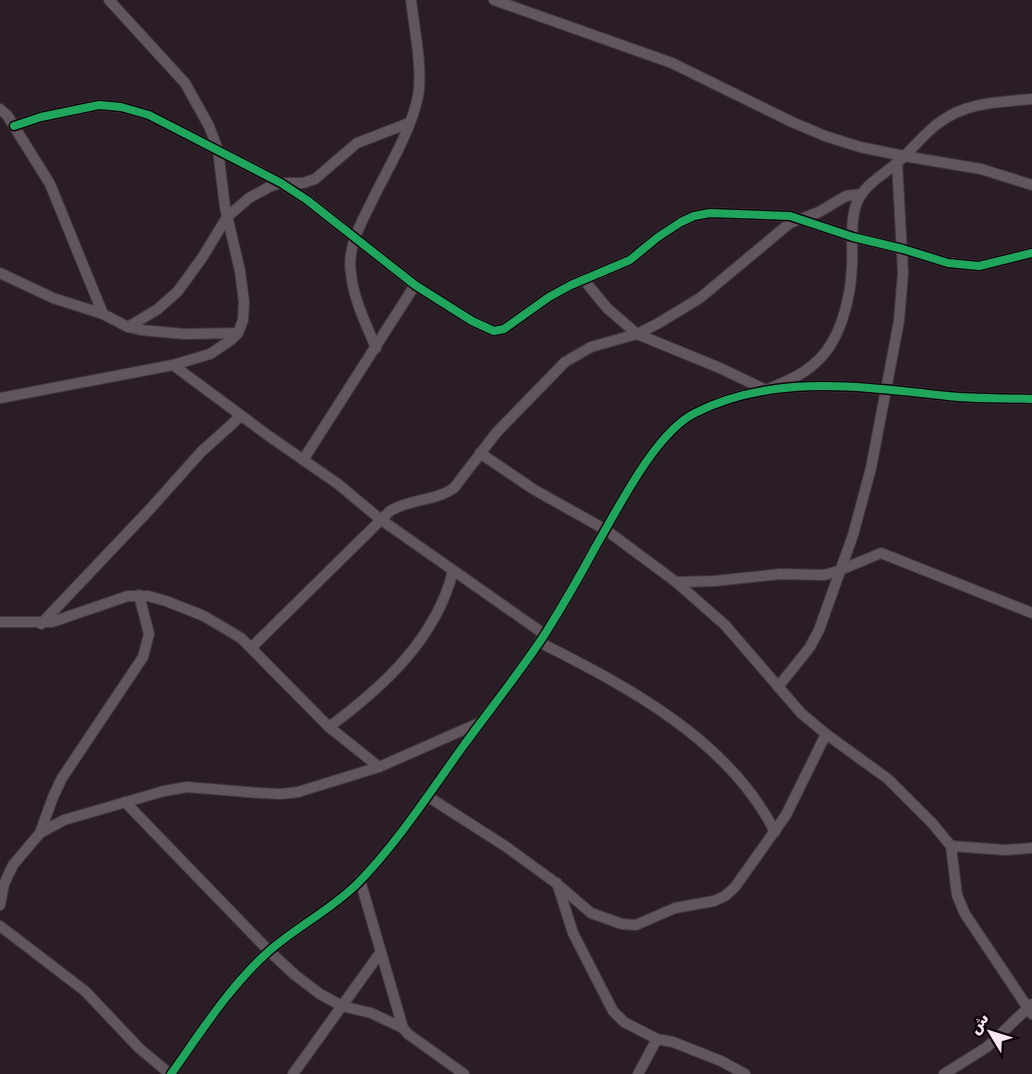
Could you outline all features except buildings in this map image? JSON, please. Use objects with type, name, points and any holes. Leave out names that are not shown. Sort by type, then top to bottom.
[{"type":"street","points":[[0,398],[173,365],[210,354],[223,347],[238,333],[243,320],[243,288],[227,217],[218,150],[204,115],[185,83],[109,0]]},
{"type":"street","points":[[376,348],[360,309],[351,273],[351,254],[354,237],[409,123],[419,94],[411,0]]},
{"type":"street","points":[[494,0],[672,63],[825,136],[901,159],[981,169],[1032,185]]},
{"type":"street","points":[[0,926],[80,986],[139,1048],[170,1074],[226,997],[250,969],[269,951],[328,909],[380,858],[542,638],[652,455],[676,426],[691,415],[710,406],[766,390],[794,377],[814,364],[828,350],[845,306],[852,268],[854,213],[861,194],[940,122],[957,112],[981,104],[1032,99]]},
{"type":"street","points":[[14,126],[99,105],[122,107],[149,115],[281,183],[307,200],[415,285],[472,321],[494,331],[504,329],[549,297],[630,260],[658,237],[694,216],[710,213],[800,218],[853,237],[948,263],[979,266],[1032,253]]},
{"type":"street","points":[[0,109],[7,115],[50,184],[103,314]]},
{"type":"street","points":[[128,327],[158,309],[178,291],[227,217],[259,191],[281,183],[303,183],[315,179],[357,143],[409,123]]},
{"type":"street","points":[[778,687],[810,647],[819,630],[838,571],[853,535],[871,468],[899,321],[903,249],[901,159]]},
{"type":"street","points":[[252,647],[380,519],[399,505],[451,490],[506,422],[565,362],[591,347],[637,334],[657,324],[700,298],[779,231],[846,196],[861,194]]},
{"type":"street","points":[[0,273],[68,305],[103,314],[128,327],[184,334],[238,333]]},
{"type":"street","points":[[584,280],[607,308],[637,334],[720,368],[766,390],[803,386],[887,389],[952,397],[1032,399]]},
{"type":"street","points":[[303,460],[415,285]]},
{"type":"street","points":[[173,365],[338,484],[380,519],[542,638],[629,691],[704,744],[742,780],[756,797],[775,832]]},
{"type":"street","points":[[41,624],[201,452],[241,416]]},
{"type":"street","points":[[480,453],[533,489],[606,530],[676,582],[725,625],[801,712],[826,734],[888,779],[932,823],[951,846],[957,895],[965,914],[1030,1008],[987,1047],[944,1074]]},
{"type":"street","points":[[676,582],[715,581],[780,574],[824,575],[881,553],[1032,613]]},
{"type":"street","points":[[329,728],[364,701],[404,660],[431,626],[440,609],[453,571]]},
{"type":"street","points":[[0,905],[4,884],[13,865],[40,833],[62,778],[143,657],[149,634],[139,595]]},
{"type":"street","points":[[0,622],[41,624],[66,619],[112,600],[139,595],[166,601],[225,627],[252,647],[329,728],[380,767]]},
{"type":"street","points":[[40,833],[64,820],[188,787],[281,794],[298,792],[380,767],[480,723]]},
{"type":"street","points":[[427,796],[505,846],[556,883],[591,913],[622,924],[636,925],[675,908],[714,901],[725,896],[747,873],[786,815],[826,734]]},
{"type":"street","points":[[125,802],[269,951],[306,984],[342,1006],[371,1013],[403,1028]]},
{"type":"street","points":[[951,846],[1005,850],[1032,848]]},
{"type":"street","points":[[0,868],[13,865]]},
{"type":"street","points":[[360,880],[403,1028],[464,1074]]},
{"type":"street","points":[[556,883],[573,933],[613,1011],[624,1022],[657,1038],[674,1042],[721,1061],[745,1074]]},
{"type":"street","points":[[293,1074],[380,953]]},
{"type":"street","points":[[638,1074],[657,1038]]},
{"type":"cycle path","points":[[14,126],[41,117],[99,105],[121,107],[149,115],[281,183],[307,200],[415,285],[472,321],[494,331],[504,329],[549,297],[571,285],[630,260],[681,222],[694,216],[710,213],[790,216],[853,237],[948,263],[979,266],[1032,253]]},
{"type":"cycle path","points":[[171,1074],[216,1010],[254,966],[279,943],[348,893],[400,834],[545,634],[639,472],[680,423],[695,413],[725,400],[756,392],[788,388],[852,387],[958,397],[1032,399]]}]
